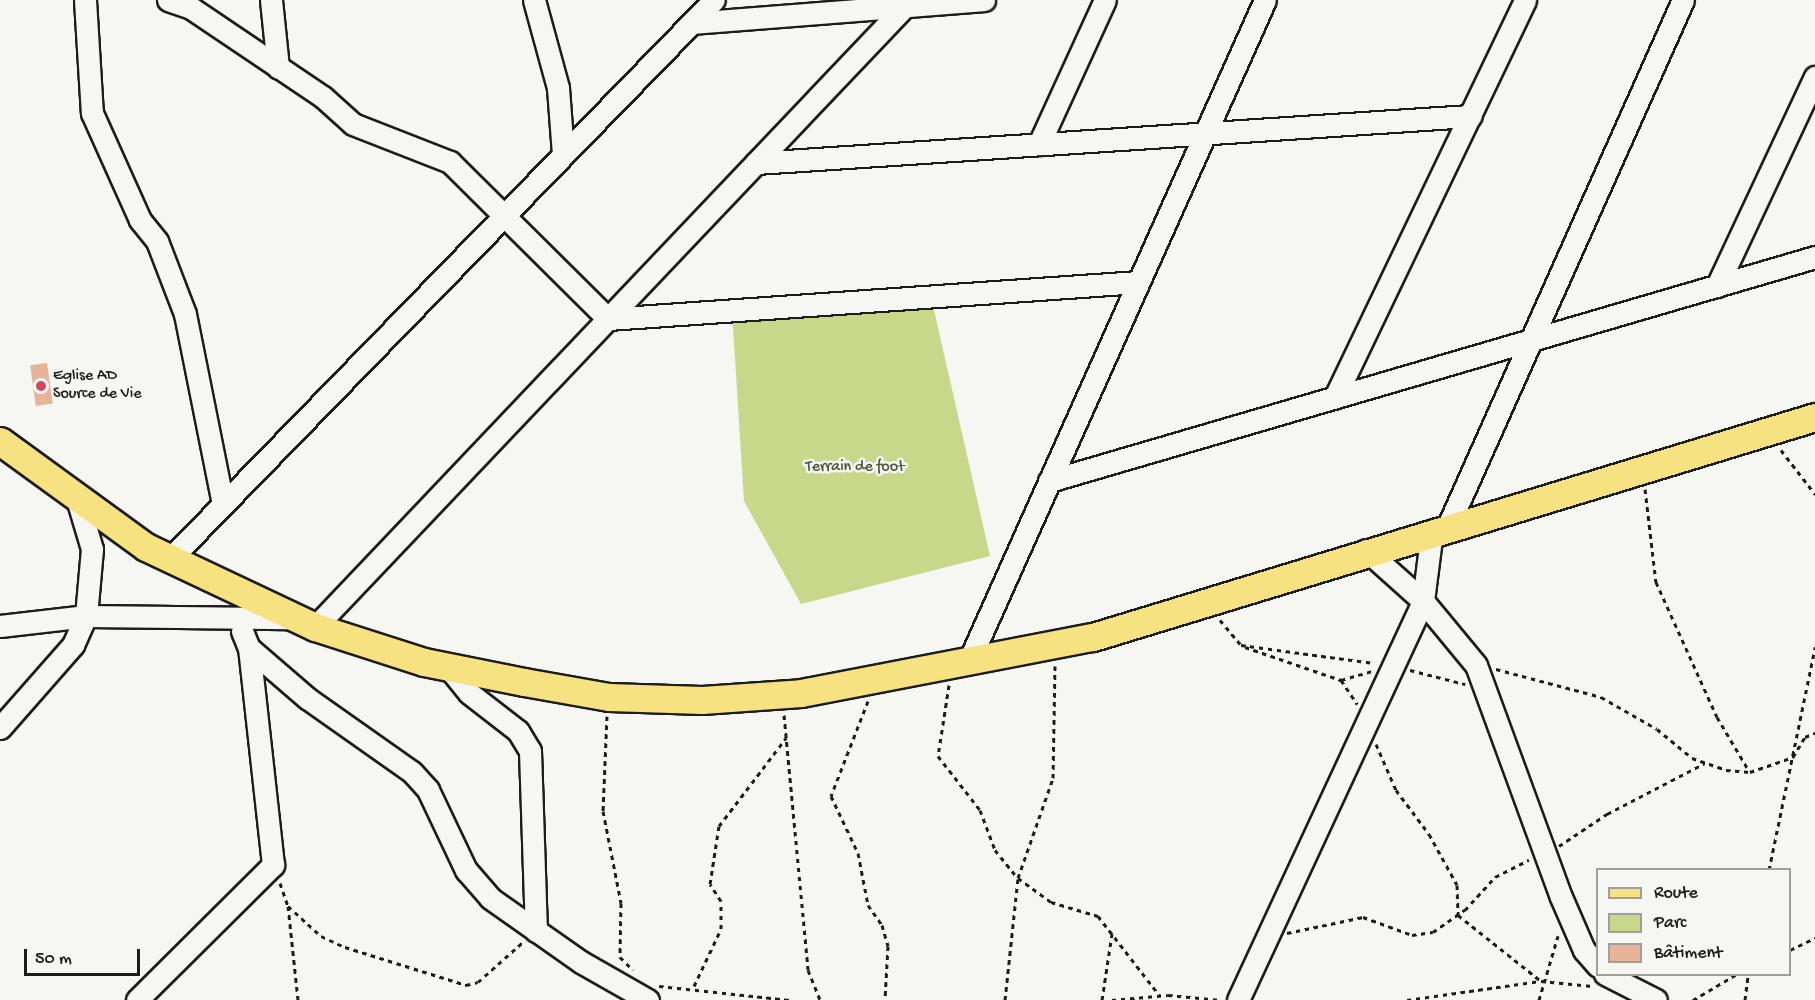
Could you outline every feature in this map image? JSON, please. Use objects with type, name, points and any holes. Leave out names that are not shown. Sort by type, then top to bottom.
[{"type":"main road","points":[[0,441],[78,502],[169,560],[290,618],[315,627],[448,667],[609,697],[781,696],[1054,646],[1206,602],[1366,550],[1642,466],[1815,417]]},
{"type":"street","points":[[85,0],[92,113],[140,220],[157,241],[185,314],[223,504]]},
{"type":"street","points":[[168,0],[191,8],[278,68],[353,124],[450,162],[608,319],[1138,282]]},
{"type":"street","points":[[271,0],[278,68]]},
{"type":"street","points":[[534,0],[558,88],[563,155]]},
{"type":"street","points":[[169,560],[714,0]]},
{"type":"street","points":[[692,23],[900,3],[984,0]]},
{"type":"street","points":[[1039,144],[1105,0]]},
{"type":"street","points":[[960,664],[1050,481],[1264,0]]},
{"type":"street","points":[[1335,397],[1525,0]]},
{"type":"street","points":[[1238,1000],[1389,665],[1423,601],[1440,529],[1531,339],[1683,0]]},
{"type":"street","points":[[315,627],[756,163],[900,3]]},
{"type":"street","points":[[1717,285],[1815,77]]},
{"type":"street","points":[[756,163],[1470,116]]},
{"type":"street","points":[[1050,481],[1815,257]]},
{"type":"street","points":[[0,728],[73,645],[86,615],[92,549],[78,502]]},
{"type":"street","points":[[1366,550],[1423,601],[1476,665],[1570,918],[1596,963]]},
{"type":"street","points":[[0,626],[86,615],[290,618]]},
{"type":"street","points":[[137,1000],[273,864],[245,639],[335,721],[412,772],[428,790],[477,884],[536,931],[640,988]]},
{"type":"street","points":[[448,667],[469,693],[518,731],[530,751],[536,931]]},
{"type":"street","points":[[1605,981],[1656,1000]]},
{"type":"path","points":[[1767,432],[1815,494]]},
{"type":"path","points":[[1642,466],[1656,582],[1717,717],[1750,772]]},
{"type":"path","points":[[1206,602],[1241,645],[1341,680],[1389,665]]},
{"type":"path","points":[[1241,645],[1389,665],[1488,695]]},
{"type":"path","points":[[1005,1000],[1018,878],[1053,778],[1058,720],[1054,646]]},
{"type":"path","points":[[1769,868],[1815,647]]},
{"type":"path","points":[[960,664],[938,756],[980,810],[995,850],[1018,878],[1051,902],[1098,916],[1160,996]]},
{"type":"path","points":[[1476,665],[1601,697],[1705,763],[1750,772],[1793,757],[1805,737],[1815,733]]},
{"type":"path","points":[[877,680],[831,796],[858,854],[868,905],[882,926],[888,946],[885,1000]]},
{"type":"path","points":[[1341,680],[1366,717],[1396,790],[1429,834],[1456,885],[1458,915],[1541,981]]},
{"type":"path","points":[[781,696],[787,736],[808,970],[820,1000]]},
{"type":"path","points":[[609,697],[603,810],[621,903],[621,957],[640,988],[694,986],[791,1000]]},
{"type":"path","points":[[694,986],[721,929],[720,901],[710,884],[719,826],[787,736]]},
{"type":"path","points":[[1267,935],[1363,917],[1412,935],[1433,932],[1458,915],[1495,877],[1546,852],[1705,763]]},
{"type":"path","points":[[273,864],[288,906],[298,1000]]},
{"type":"path","points":[[288,906],[321,936],[345,947],[466,985],[478,982],[536,931]]},
{"type":"path","points":[[1539,1000],[1541,981],[1570,918]]},
{"type":"path","points":[[1102,1000],[1112,933]]},
{"type":"path","points":[[1791,950],[1815,938]]},
{"type":"path","points":[[1693,1000],[1735,976]]},
{"type":"path","points":[[1746,1000],[1748,976]]},
{"type":"path","points":[[1407,1000],[1541,981],[1605,981]]},
{"type":"path","points":[[1112,1000],[1160,996],[1222,1000]]},
{"type":"green space","name":"Terrain de foot","points":[[931,297],[990,556],[801,604],[744,501],[732,311]]},
{"type":"building","points":[[47,363],[53,404],[36,406],[30,365]]},
{"type":"place","name":"Eglise AD Source de Vie","points":[[41,386]]}]
